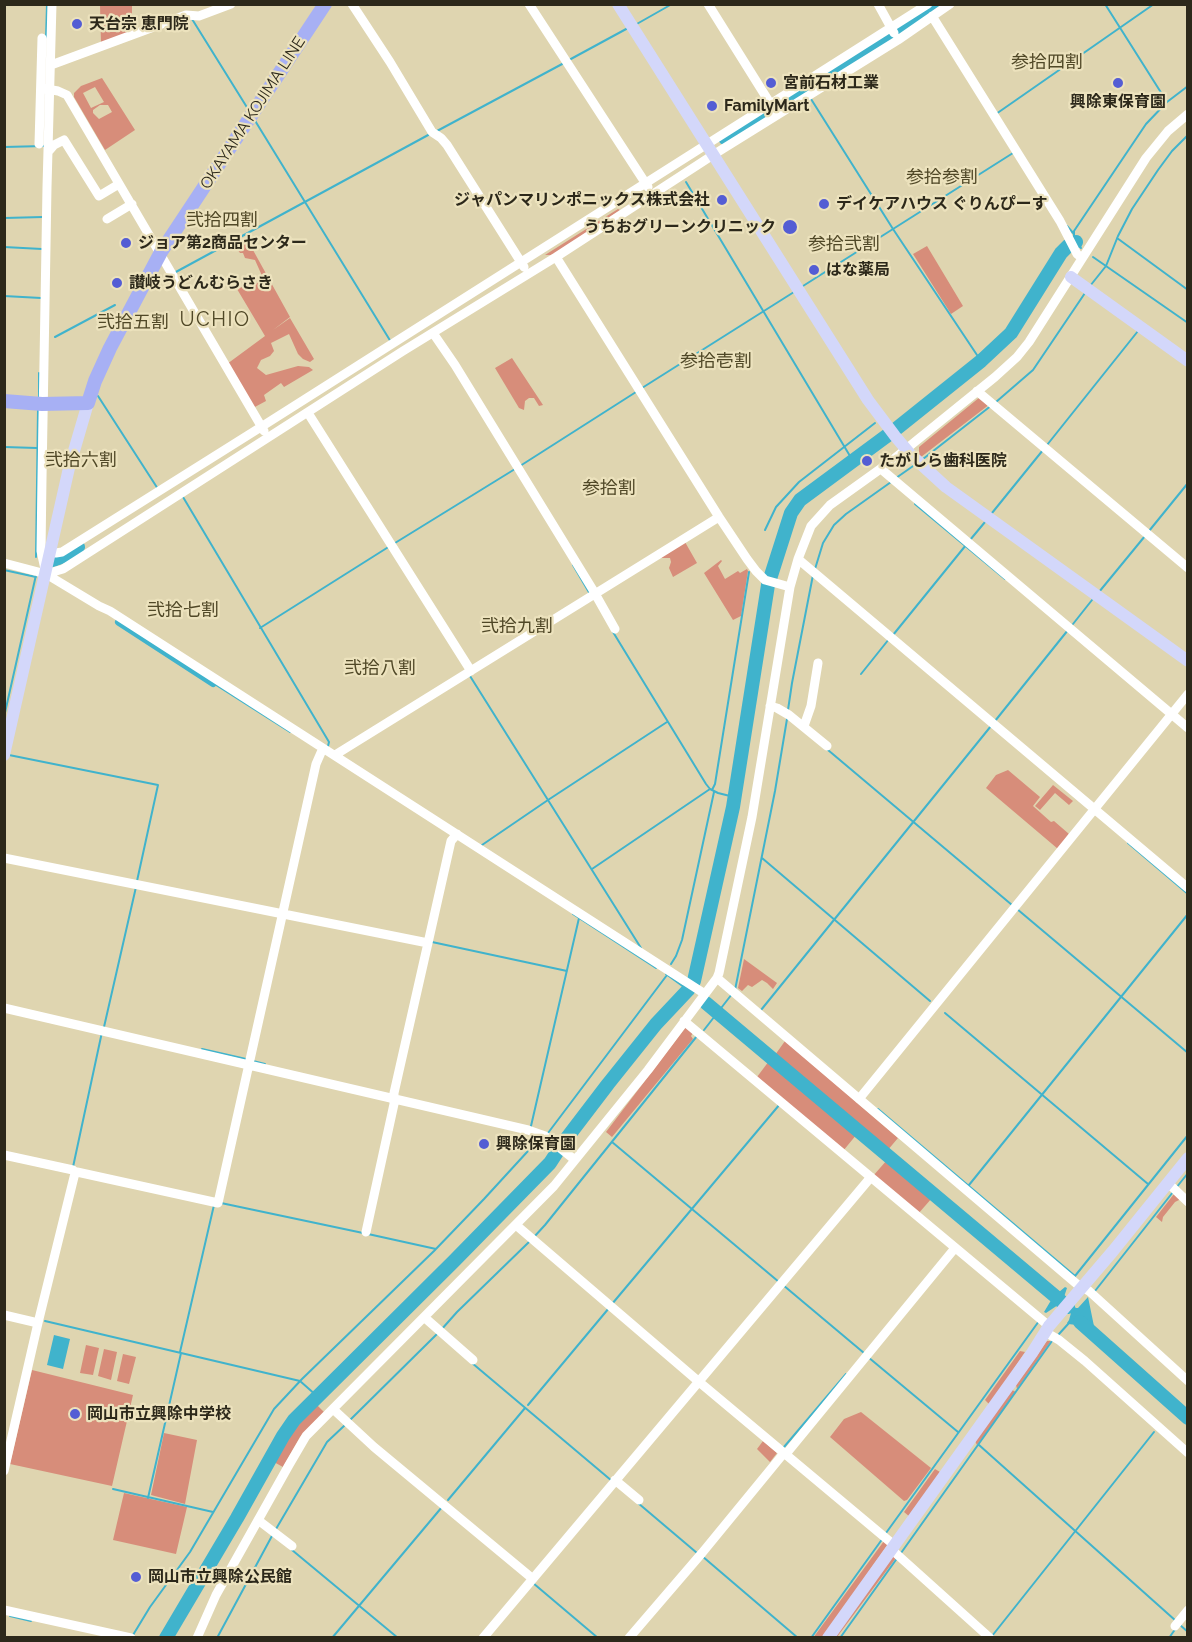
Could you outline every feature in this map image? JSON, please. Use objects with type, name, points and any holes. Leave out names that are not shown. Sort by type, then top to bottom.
[{"type":"main road","name":"OKAYAMA KOJIMA LINE","points":[[88,403],[95,381],[115,338],[161,252],[325,4]]},
{"type":"main road","points":[[4,401],[40,404],[88,403]]},
{"type":"street","points":[[39,144],[45,89],[51,65],[52,4]]},
{"type":"street","points":[[51,65],[186,15],[199,16],[231,4]]},
{"type":"street","points":[[351,4],[390,62],[432,132],[447,145],[523,267]]},
{"type":"street","points":[[529,4],[646,187]]},
{"type":"street","points":[[618,4],[868,400],[891,432],[918,462],[953,492],[1188,662]]},
{"type":"street","points":[[708,4],[772,108]]},
{"type":"street","points":[[878,4],[894,31]]},
{"type":"street","points":[[354,374],[392,344],[523,267],[646,187],[710,149],[894,31],[928,4]]},
{"type":"street","points":[[894,31],[932,16],[950,4]]},
{"type":"street","points":[[932,16],[1060,221],[1071,244],[1082,258]]},
{"type":"street","points":[[42,38],[48,152],[40,404],[41,551],[46,574]]},
{"type":"street","points":[[45,89],[67,95],[130,205],[161,252],[262,430]]},
{"type":"street","points":[[197,1638],[216,1595],[300,1445],[316,1425],[554,1186],[648,1070],[703,992],[717,978],[752,817],[790,587],[807,534],[815,519],[906,449],[1009,365],[1023,350],[1146,159],[1168,131],[1188,114]]},
{"type":"street","points":[[48,152],[64,140],[99,196],[117,185]]},
{"type":"street","points":[[56,553],[62,552],[159,490],[354,374],[433,333],[523,267],[556,257],[646,187]]},
{"type":"street","points":[[107,219],[130,205]]},
{"type":"street","points":[[556,257],[719,517],[756,571],[769,581],[790,587]]},
{"type":"street","points":[[1071,277],[1188,361]]},
{"type":"street","points":[[433,333],[455,365],[615,629]]},
{"type":"street","points":[[46,574],[63,569],[262,430],[308,413],[329,390]]},
{"type":"street","points":[[977,391],[1188,568]]},
{"type":"street","points":[[4,756],[69,468],[88,403]]},
{"type":"street","points":[[308,413],[469,672]]},
{"type":"street","points":[[881,469],[1188,728]]},
{"type":"street","points":[[335,755],[719,517]]},
{"type":"street","points":[[798,559],[1188,888]]},
{"type":"street","points":[[4,562],[46,574],[120,617],[321,750],[335,755],[455,836],[703,992]]},
{"type":"street","points":[[804,726],[811,706],[818,663]]},
{"type":"street","points":[[861,1097],[1188,694]]},
{"type":"street","points":[[770,706],[787,714],[827,746]]},
{"type":"street","points":[[4,1155],[73,1170],[75,1173],[218,1203],[321,750]]},
{"type":"street","points":[[366,1232],[428,942],[455,836]]},
{"type":"street","points":[[4,858],[428,942]]},
{"type":"street","points":[[717,978],[861,1097],[1076,1282],[1089,1290],[1188,1381]]},
{"type":"street","points":[[4,1008],[528,1130],[541,1134],[574,1160]]},
{"type":"street","points":[[684,1022],[869,1179],[955,1248],[1188,1453]]},
{"type":"street","points":[[828,1638],[1047,1329],[1067,1305],[1076,1282],[1172,1188],[1188,1158]]},
{"type":"street","points":[[4,1471],[75,1173]]},
{"type":"street","points":[[483,1638],[869,1179]]},
{"type":"street","points":[[1172,1188],[1188,1202]]},
{"type":"street","points":[[516,1225],[892,1547],[990,1638]]},
{"type":"street","points":[[628,1638],[702,1553],[782,1453],[955,1248]]},
{"type":"street","points":[[4,1315],[38,1323]]},
{"type":"street","points":[[424,1317],[473,1360]]},
{"type":"street","points":[[333,1409],[533,1578]]},
{"type":"street","points":[[615,1480],[639,1500]]},
{"type":"street","points":[[258,1520],[292,1546]]},
{"type":"street","points":[[4,1610],[113,1636],[130,1637]]},
{"type":"street","points":[[1176,1624],[1188,1610]]},
{"type":"shaded area","points":[[100,5],[132,5],[132,32],[101,44]]},
{"type":"shaded area","points":[[102,78],[135,130],[105,150],[74,97],[74,93],[81,86]],"holes":[[[95,87],[104,102],[91,108],[83,93]],[[100,105],[108,105],[112,112],[99,119],[93,110]]]},
{"type":"shaded area","points":[[618,209],[620,210],[565,248],[551,255],[545,255]]},
{"type":"shaded area","points":[[248,241],[290,317],[273,330],[290,318],[314,359],[310,362],[298,354],[289,334],[271,343],[274,351],[270,356],[261,360],[257,368],[266,375],[298,366],[309,367],[313,370],[284,387],[281,383],[264,395],[266,401],[253,408],[227,364],[265,336],[237,289],[254,282],[257,283],[263,278],[255,260],[245,258],[236,247]]},
{"type":"shaded area","points":[[927,246],[963,306],[951,314],[913,254]]},
{"type":"shaded area","points":[[512,358],[543,405],[539,406],[534,398],[529,398],[525,401],[524,410],[519,408],[495,368]]},
{"type":"shaded area","points":[[980,397],[990,404],[921,457],[919,456],[919,447]]},
{"type":"shaded area","points":[[685,542],[697,563],[673,577],[669,568],[670,558],[661,557]]},
{"type":"shaded area","points":[[721,560],[718,566],[725,579],[738,571],[740,573],[747,569],[748,571],[741,616],[733,620],[704,573]]},
{"type":"shaded area","points":[[1008,770],[1040,797],[1033,806],[1069,834],[1058,849],[986,788],[996,775]]},
{"type":"shaded area","points":[[1053,785],[1073,801],[1069,805],[1055,793],[1040,810],[1035,806]]},
{"type":"shaded area","points":[[744,959],[777,983],[773,989],[762,980],[752,987],[748,985],[742,991],[738,988]]},
{"type":"shaded area","points":[[686,1027],[693,1033],[691,1036],[693,1039],[612,1137],[606,1132]]},
{"type":"shaded area","points":[[785,1041],[898,1138],[887,1151],[775,1055]]},
{"type":"shaded area","points":[[769,1061],[857,1134],[843,1151],[757,1077]]},
{"type":"shaded area","points":[[887,1160],[932,1198],[918,1214],[873,1176]]},
{"type":"shaded area","points":[[1174,1194],[1181,1199],[1175,1202],[1163,1217],[1162,1222],[1156,1217]]},
{"type":"shaded area","points":[[1047,1341],[1051,1341],[1017,1389],[1016,1385]]},
{"type":"shaded area","points":[[86,1345],[99,1348],[93,1375],[80,1373]]},
{"type":"shaded area","points":[[104,1349],[117,1352],[111,1380],[98,1376]]},
{"type":"shaded area","points":[[1020,1351],[1025,1352],[990,1405],[985,1400]]},
{"type":"shaded area","points":[[123,1354],[136,1357],[129,1384],[117,1381]]},
{"type":"shaded area","points":[[32,1370],[133,1395],[112,1486],[10,1464]]},
{"type":"shaded area","points":[[1012,1390],[1016,1392],[977,1445],[975,1441]]},
{"type":"shaded area","points":[[315,1403],[324,1412],[300,1437],[283,1467],[272,1461],[288,1434]]},
{"type":"shaded area","points":[[861,1412],[931,1468],[907,1500],[904,1501],[830,1437],[844,1419]]},
{"type":"shaded area","points":[[164,1433],[197,1440],[185,1504],[151,1495]]},
{"type":"shaded area","points":[[763,1441],[777,1453],[770,1462],[757,1449]]},
{"type":"shaded area","points":[[935,1469],[940,1472],[910,1517],[904,1512]]},
{"type":"shaded area","points":[[124,1493],[187,1507],[176,1554],[113,1540]]},
{"type":"shaded area","points":[[884,1541],[888,1544],[823,1637],[813,1638]]},
{"type":"shaded area","points":[[892,1556],[896,1558],[837,1637],[832,1638]]},
{"type":"water","points":[[1067,1288],[1064,1297],[1076,1308],[1088,1297],[1095,1331],[1091,1336],[1077,1325],[1068,1324],[1071,1313],[1058,1305],[1044,1312],[1056,1292]]},
{"type":"water","points":[[54,1335],[70,1339],[63,1369],[47,1365]]},
{"type":"waterway","points":[[46,38],[47,4]]},
{"type":"waterway","points":[[635,25],[672,4]]},
{"type":"waterway","points":[[725,138],[937,4]]},
{"type":"waterway","points":[[1105,4],[1167,102]]},
{"type":"waterway","points":[[996,114],[1154,4]]},
{"type":"waterway","points":[[192,19],[248,109]]},
{"type":"waterway","points":[[569,60],[628,28]]},
{"type":"waterway","points":[[437,131],[564,63]]},
{"type":"waterway","points":[[1081,248],[1074,237],[1074,231],[1146,124],[1167,102],[1188,86]]},
{"type":"waterway","points":[[811,99],[893,229],[981,361]]},
{"type":"waterway","points":[[254,119],[391,342]]},
{"type":"waterway","points":[[174,273],[430,134]]},
{"type":"waterway","points":[[1090,286],[1106,266],[1132,209],[1172,151],[1188,135]]},
{"type":"waterway","points":[[4,147],[44,146]]},
{"type":"waterway","points":[[803,286],[1013,153]]},
{"type":"waterway","points":[[686,182],[853,461]]},
{"type":"waterway","points":[[4,218],[43,217]]},
{"type":"waterway","points":[[1067,226],[1074,234]]},
{"type":"waterway","points":[[1117,238],[1188,290]]},
{"type":"waterway","points":[[166,1638],[294,1420],[550,1163],[608,1084],[694,981],[733,807],[768,585],[791,513],[800,500],[896,429],[981,361],[1011,333],[1061,253],[1076,242]]},
{"type":"waterway","points":[[4,247],[42,249]]},
{"type":"waterway","points":[[1093,257],[1188,323]]},
{"type":"waterway","points":[[642,388],[794,292]]},
{"type":"waterway","points":[[996,402],[1033,370],[1085,293]]},
{"type":"waterway","points":[[4,296],[41,298]]},
{"type":"waterway","points":[[55,337],[115,305]]},
{"type":"waterway","points":[[1047,445],[1138,331]]},
{"type":"waterway","points":[[39,373],[39,398]]},
{"type":"waterway","points":[[520,466],[636,392]]},
{"type":"waterway","points":[[98,396],[158,489]]},
{"type":"waterway","points":[[923,459],[992,405]]},
{"type":"waterway","points":[[36,557],[38,409]]},
{"type":"waterway","points":[[765,530],[776,507],[799,482],[875,423]]},
{"type":"waterway","points":[[4,447],[37,448]]},
{"type":"waterway","points":[[992,513],[1043,450]]},
{"type":"waterway","points":[[896,478],[916,464]]},
{"type":"waterway","points":[[395,543],[515,469]]},
{"type":"waterway","points":[[815,569],[823,543],[834,525],[891,482]]},
{"type":"waterway","points":[[1149,531],[1188,483]]},
{"type":"waterway","points":[[183,497],[329,742],[328,746]]},
{"type":"waterway","points":[[915,504],[1005,579]]},
{"type":"waterway","points":[[970,540],[985,522]]},
{"type":"waterway","points":[[1099,592],[1145,536]]},
{"type":"waterway","points":[[893,635],[966,545]]},
{"type":"waterway","points":[[260,628],[390,546]]},
{"type":"waterway","points":[[53,560],[78,547]]},
{"type":"waterway","points":[[573,565],[590,594]]},
{"type":"waterway","points":[[4,570],[36,577]]},
{"type":"waterway","points":[[712,790],[715,784],[749,572]]},
{"type":"waterway","points":[[4,717],[36,575]]},
{"type":"waterway","points":[[788,710],[813,575]]},
{"type":"waterway","points":[[1073,624],[1092,600]]},
{"type":"waterway","points":[[119,622],[213,683]]},
{"type":"waterway","points":[[995,721],[1068,630]]},
{"type":"waterway","points":[[613,632],[706,784],[718,793],[734,797]]},
{"type":"waterway","points":[[861,674],[889,639]]},
{"type":"waterway","points":[[470,676],[641,948]]},
{"type":"waterway","points":[[213,683],[290,732]]},
{"type":"waterway","points":[[735,990],[787,719]]},
{"type":"waterway","points":[[482,845],[667,722]]},
{"type":"waterway","points":[[761,1010],[991,726]]},
{"type":"waterway","points":[[828,750],[1012,905]]},
{"type":"waterway","points":[[9,755],[158,785],[137,881]]},
{"type":"waterway","points":[[592,869],[710,789]]},
{"type":"waterway","points":[[671,964],[682,940],[714,792]]},
{"type":"waterway","points":[[1128,843],[1188,894]]},
{"type":"waterway","points":[[762,858],[930,1001]]},
{"type":"waterway","points":[[104,1027],[136,887]]},
{"type":"waterway","points":[[1017,909],[1188,1053]]},
{"type":"waterway","points":[[573,914],[656,968]]},
{"type":"waterway","points":[[969,1185],[1188,914]]},
{"type":"waterway","points":[[531,1126],[579,918]]},
{"type":"waterway","points":[[432,942],[567,971]]},
{"type":"waterway","points":[[666,974],[688,990]]},
{"type":"waterway","points":[[548,1133],[667,975]]},
{"type":"waterway","points":[[704,1030],[732,994]]},
{"type":"waterway","points":[[706,1003],[1068,1307]]},
{"type":"waterway","points":[[945,1013],[1148,1184]]},
{"type":"waterway","points":[[73,1167],[102,1032]]},
{"type":"waterway","points":[[534,1237],[697,1036]]},
{"type":"waterway","points":[[202,1049],[246,1059]]},
{"type":"waterway","points":[[253,1061],[265,1064]]},
{"type":"waterway","points":[[612,1304],[780,1104]]},
{"type":"waterway","points":[[878,1109],[1075,1276]]},
{"type":"waterway","points":[[1075,1276],[1188,1135]]},
{"type":"waterway","points":[[553,1136],[563,1143]]},
{"type":"waterway","points":[[133,1635],[150,1607],[190,1552],[274,1409],[434,1251],[539,1139]]},
{"type":"waterway","points":[[612,1142],[779,1282]]},
{"type":"waterway","points":[[1176,1188],[1188,1173]]},
{"type":"waterway","points":[[1095,1291],[1173,1192]]},
{"type":"waterway","points":[[221,1203],[363,1233],[363,1231]]},
{"type":"waterway","points":[[180,1352],[214,1205]]},
{"type":"waterway","points":[[368,1234],[436,1249]]},
{"type":"waterway","points":[[441,1330],[530,1241]]},
{"type":"waterway","points":[[783,1285],[864,1353]]},
{"type":"waterway","points":[[528,1405],[609,1308]]},
{"type":"waterway","points":[[45,1321],[300,1381],[317,1396]]},
{"type":"waterway","points":[[886,1533],[1039,1321]]},
{"type":"waterway","points":[[1080,1322],[1188,1418]]},
{"type":"waterway","points":[[1059,1334],[1069,1323]]},
{"type":"waterway","points":[[349,1421],[437,1334]]},
{"type":"waterway","points":[[901,1553],[1052,1341]]},
{"type":"waterway","points":[[148,1498],[181,1353]]},
{"type":"waterway","points":[[868,1357],[958,1432]]},
{"type":"waterway","points":[[472,1363],[612,1481]]},
{"type":"waterway","points":[[784,1447],[846,1374]]},
{"type":"waterway","points":[[448,1500],[525,1408]]},
{"type":"waterway","points":[[276,1529],[327,1442],[345,1425]]},
{"type":"waterway","points":[[992,1636],[1154,1432]]},
{"type":"waterway","points":[[979,1445],[1176,1621]]},
{"type":"waterway","points":[[113,1489],[213,1512]]},
{"type":"waterway","points":[[638,1503],[697,1553]]},
{"type":"waterway","points":[[332,1638],[442,1507]]},
{"type":"waterway","points":[[217,1638],[273,1534]]},
{"type":"waterway","points":[[811,1638],[883,1538]]},
{"type":"waterway","points":[[292,1550],[398,1638]]},
{"type":"waterway","points":[[702,1556],[798,1638]]},
{"type":"waterway","points":[[840,1638],[898,1557]]},
{"type":"waterway","points":[[533,1583],[598,1638]]},
{"type":"waterway","points":[[10,1616],[31,1621]]},
{"type":"waterway","points":[[1180,1625],[1188,1632]]},
{"type":"waterway","points":[[1169,1638],[1176,1628]]},
{"type":"place","name":"天台宗 恵門院","points":[[77,24]]},
{"type":"place","name":"宮前石材工業","points":[[771,83]]},
{"type":"place","name":"興除東保育園","points":[[1118,83]]},
{"type":"place","name":"FamilyMart","points":[[712,106]]},
{"type":"place","name":"ジャパンマリンポニックス株式会社","points":[[722,200]]},
{"type":"place","name":"デイケアハウス ぐりんぴーす","points":[[824,204]]},
{"type":"place","name":"うちおグリーンクリニック","points":[[790,227]]},
{"type":"place","name":"ジョア第2商品センター","points":[[126,243]]},
{"type":"place","name":"はな薬局","points":[[814,270]]},
{"type":"place","name":"讃岐うどんむらさき","points":[[117,283]]},
{"type":"place","name":"たがしら歯科医院","points":[[867,461]]},
{"type":"place","name":"興除保育園","points":[[484,1144]]},
{"type":"place","name":"岡山市立興除中学校","points":[[75,1414]]},
{"type":"place","name":"岡山市立興除公民館","points":[[136,1577]]},
{"type":"district","name":"参拾四割","points":[[1047,63]]},
{"type":"district","name":"参拾参割","points":[[942,178]]},
{"type":"district","name":"弐拾四割","points":[[222,221]]},
{"type":"district","name":"参拾弐割","points":[[844,245]]},
{"type":"district","name":"UCHIO","points":[[215,320]]},
{"type":"district","name":"弐拾五割","points":[[133,323]]},
{"type":"district","name":"参拾壱割","points":[[716,362]]},
{"type":"district","name":"弐拾六割","points":[[81,461]]},
{"type":"district","name":"参拾割","points":[[609,489]]},
{"type":"district","name":"弐拾七割","points":[[183,611]]},
{"type":"district","name":"弐拾九割","points":[[517,627]]},
{"type":"district","name":"弐拾八割","points":[[380,669]]}]
